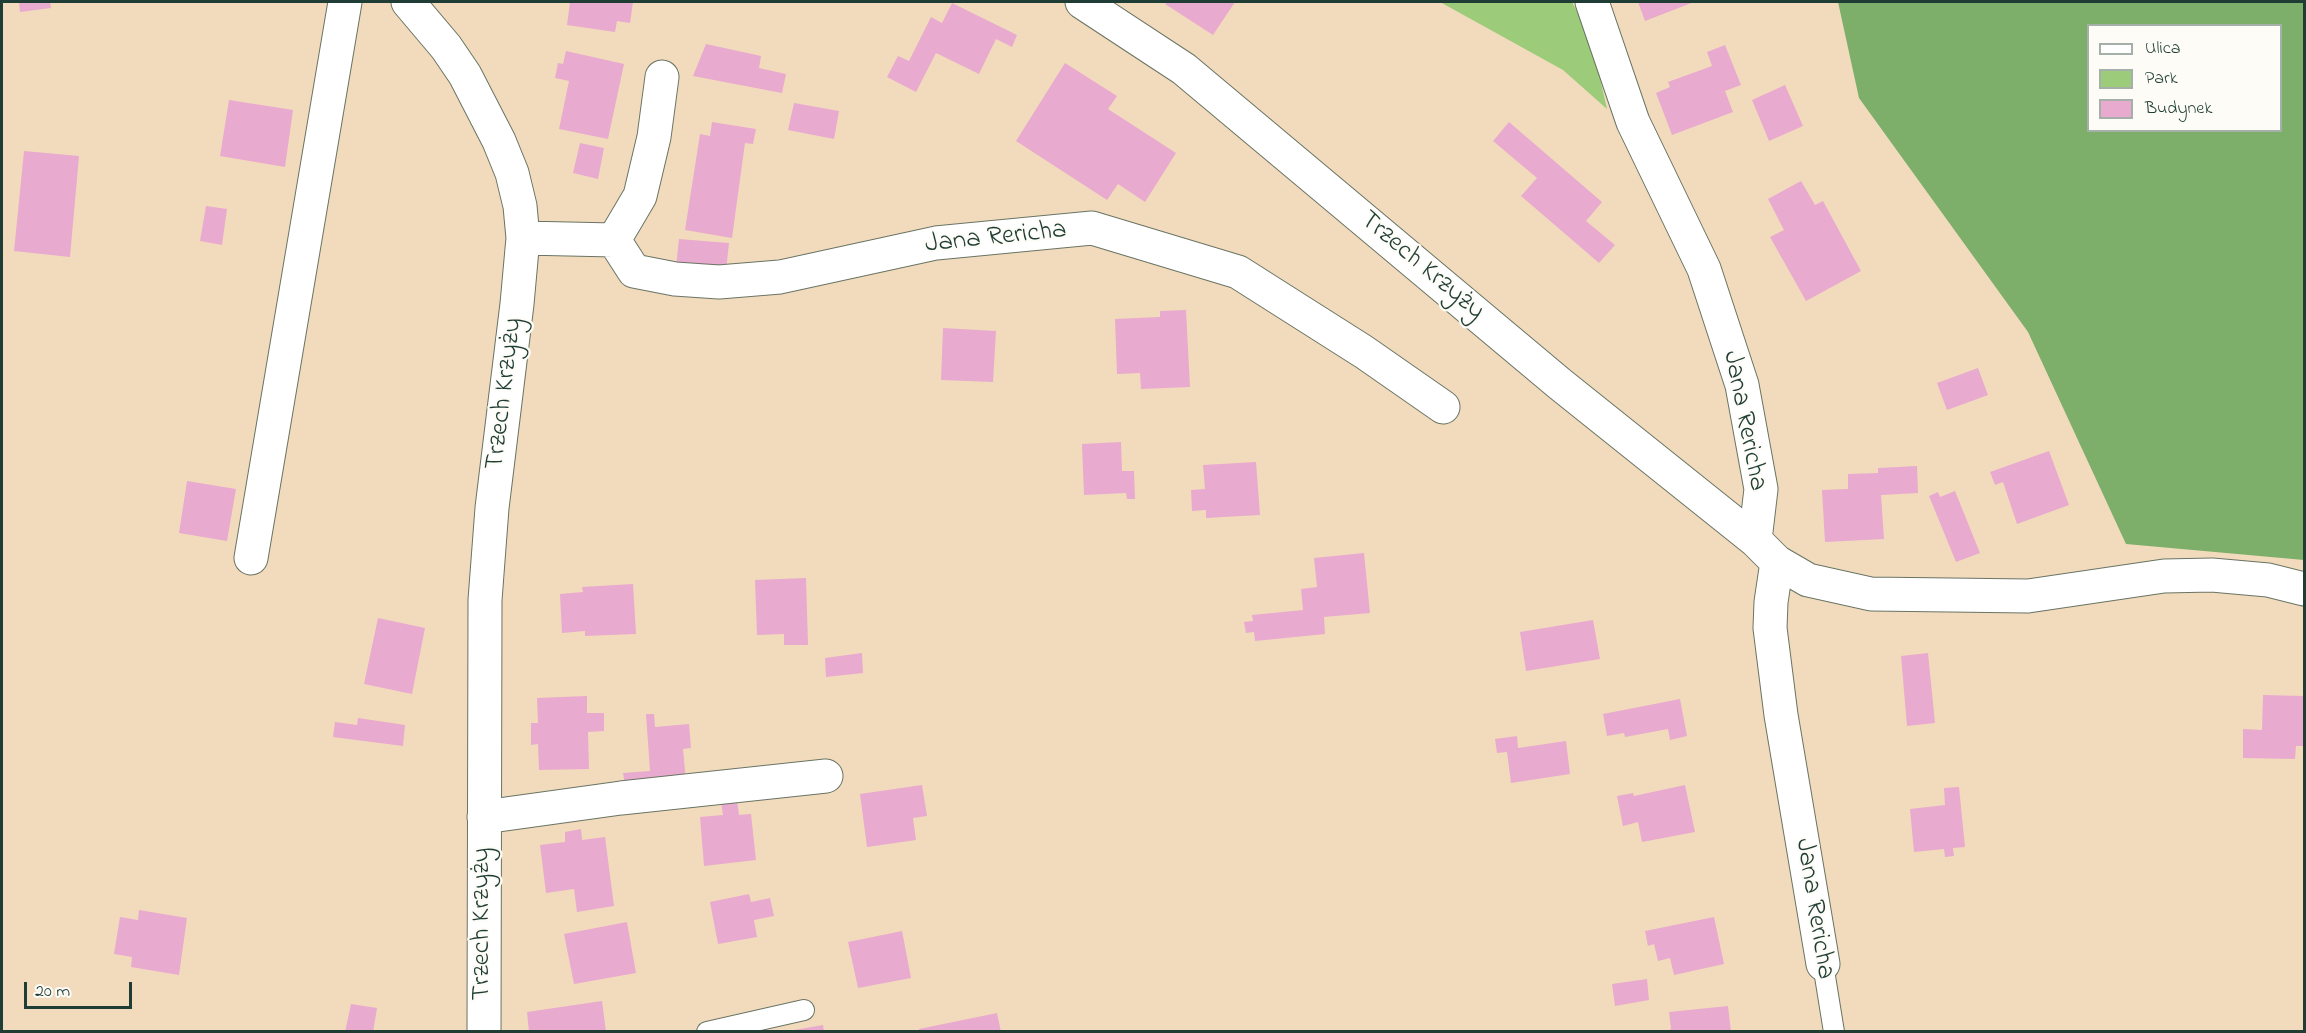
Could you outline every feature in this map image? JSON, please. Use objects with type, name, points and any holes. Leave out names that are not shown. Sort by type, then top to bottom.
[{"type":"street","points":[[251,558],[345,2]]},
{"type":"street","name":"Trzech Krzyży","points":[[408,2],[446,47],[465,75],[499,141],[520,206],[523,238],[492,508],[486,588],[484,1032]]},
{"type":"street","name":"Trzech Krzyży","points":[[1082,2],[1184,69],[1569,391],[1766,551],[1808,580],[1871,594],[2028,596],[2164,576],[2212,575],[2268,580],[2304,589]]},
{"type":"street","name":"Jana Rericha","points":[[1592,2],[1633,122],[1704,269],[1742,386],[1761,489],[1771,602],[1770,628],[1781,715],[1822,964]]},
{"type":"street","points":[[523,238],[614,240],[640,196],[654,137],[662,77]]},
{"type":"street","name":"Jana Rericha","points":[[614,240],[634,271],[675,279],[719,282],[780,277],[936,243],[1092,228],[1238,272],[1364,352],[1443,406]]},
{"type":"street","name":"Trzech Krzyży","points":[[484,817],[621,798],[826,776]]},
{"type":"lane","name":"Jana Rericha","points":[[1822,964],[1834,1032]]},
{"type":"lane","points":[[707,1032],[804,1010]]},
{"type":"green space","points":[[1440,2],[1572,2],[1591,39],[1607,109],[1563,70]]},
{"type":"green space","points":[[1838,2],[2304,2],[2304,560],[2126,544],[2028,332],[1859,98]]},
{"type":"building","points":[[19,2],[50,2],[51,8],[20,12]]},
{"type":"building","points":[[570,2],[633,2],[630,23],[617,21],[615,32],[567,25]]},
{"type":"building","points":[[1167,2],[1235,2],[1213,35],[1165,4]]},
{"type":"building","points":[[1638,2],[1694,2],[1645,21]]},
{"type":"building","points":[[952,3],[1017,35],[1012,47],[996,39],[979,74],[936,53],[916,92],[887,77],[898,56],[909,61],[931,17],[942,23]]},
{"type":"building","points":[[706,44],[761,56],[759,68],[786,74],[782,93],[693,76]]},
{"type":"building","points":[[1725,45],[1741,85],[1725,91],[1733,112],[1672,135],[1656,93],[1670,87],[1668,82],[1712,66],[1707,52]]},
{"type":"building","points":[[566,51],[624,64],[608,139],[559,129],[569,81],[555,78],[558,63],[563,64]]},
{"type":"building","points":[[1065,63],[1117,96],[1108,109],[1176,153],[1145,202],[1118,184],[1107,200],[1016,141]]},
{"type":"building","points":[[1785,85],[1803,126],[1769,141],[1752,100]]},
{"type":"building","points":[[229,100],[293,110],[285,167],[220,156]]},
{"type":"building","points":[[794,103],[839,111],[834,139],[788,130]]},
{"type":"building","points":[[712,122],[756,129],[753,144],[745,143],[732,238],[685,230],[700,134],[710,136]]},
{"type":"building","points":[[1509,122],[1602,202],[1586,221],[1615,245],[1599,263],[1521,196],[1537,178],[1493,141]]},
{"type":"building","points":[[580,143],[604,148],[598,179],[573,173]]},
{"type":"building","points":[[24,151],[79,156],[70,257],[14,251]]},
{"type":"building","points":[[1801,181],[1815,205],[1823,201],[1861,271],[1806,301],[1770,237],[1784,230],[1768,199]]},
{"type":"building","points":[[206,206],[227,209],[222,245],[200,241]]},
{"type":"building","points":[[679,239],[729,243],[726,271],[676,267]]},
{"type":"building","points":[[1186,310],[1190,387],[1141,389],[1140,373],[1117,374],[1115,319],[1160,317],[1160,311]]},
{"type":"building","points":[[943,328],[996,331],[993,382],[941,380]]},
{"type":"building","points":[[1978,368],[1988,395],[1947,410],[1937,383]]},
{"type":"building","points":[[1121,442],[1122,471],[1134,471],[1135,499],[1127,499],[1126,493],[1084,495],[1082,444]]},
{"type":"building","points":[[2049,451],[2069,505],[2017,524],[2003,482],[1995,485],[1990,472]]},
{"type":"building","points":[[1256,462],[1260,515],[1206,518],[1206,510],[1192,511],[1191,490],[1205,489],[1203,465]]},
{"type":"building","points":[[1917,466],[1918,493],[1881,495],[1884,539],[1825,542],[1822,490],[1848,489],[1848,474],[1878,473],[1878,468]]},
{"type":"building","points":[[187,481],[236,489],[227,541],[179,533]]},
{"type":"building","points":[[1955,491],[1980,553],[1956,562],[1929,496],[1938,492],[1940,497]]},
{"type":"building","points":[[1364,553],[1370,613],[1324,617],[1325,634],[1255,641],[1254,632],[1246,633],[1244,622],[1253,621],[1252,615],[1303,610],[1301,589],[1317,587],[1314,558]]},
{"type":"building","points":[[806,578],[808,645],[784,645],[784,634],[757,635],[755,580]]},
{"type":"building","points":[[633,584],[636,634],[585,636],[585,631],[562,633],[560,594],[583,592],[582,587]]},
{"type":"building","points":[[378,618],[425,628],[412,694],[364,684]]},
{"type":"building","points":[[1593,620],[1600,659],[1526,671],[1520,632]]},
{"type":"building","points":[[862,653],[863,673],[826,677],[825,658]]},
{"type":"building","points":[[1928,653],[1935,723],[1907,726],[1901,656]]},
{"type":"building","points":[[2263,695],[2304,696],[2304,746],[2296,746],[2295,759],[2243,758],[2243,729],[2262,730]]},
{"type":"building","points":[[587,696],[587,713],[604,713],[604,731],[588,732],[589,769],[539,770],[538,744],[531,745],[531,723],[538,723],[537,698]]},
{"type":"building","points":[[1680,699],[1687,736],[1670,740],[1668,729],[1625,737],[1624,733],[1607,736],[1603,714]]},
{"type":"building","points":[[646,714],[654,714],[655,727],[689,724],[691,748],[683,749],[686,781],[625,785],[623,773],[650,771]]},
{"type":"building","points":[[358,718],[405,725],[403,746],[333,737],[335,722],[357,725]]},
{"type":"building","points":[[1517,736],[1518,748],[1566,741],[1570,774],[1511,783],[1507,752],[1497,753],[1495,739]]},
{"type":"building","points":[[922,785],[927,816],[913,818],[916,840],[867,847],[860,794]]},
{"type":"building","points":[[1685,785],[1695,832],[1642,842],[1638,822],[1623,826],[1617,796],[1633,793],[1634,796]]},
{"type":"building","points":[[1959,787],[1965,847],[1953,848],[1954,856],[1945,857],[1944,849],[1914,852],[1910,809],[1945,805],[1944,788]]},
{"type":"building","points":[[737,800],[739,815],[751,814],[756,860],[704,866],[700,817],[723,815],[721,802]]},
{"type":"building","points":[[581,829],[582,840],[605,837],[614,906],[577,912],[574,889],[546,893],[540,845],[565,842],[565,832]]},
{"type":"building","points":[[749,894],[751,902],[770,898],[774,916],[754,920],[757,937],[718,944],[710,902]]},
{"type":"building","points":[[139,910],[187,918],[179,975],[131,967],[132,957],[114,954],[120,917],[138,920]]},
{"type":"building","points":[[1714,917],[1724,964],[1674,975],[1670,958],[1658,961],[1654,944],[1648,946],[1645,931]]},
{"type":"building","points":[[627,922],[636,973],[574,984],[564,934]]},
{"type":"building","points":[[902,931],[911,978],[858,988],[848,942]]},
{"type":"building","points":[[1647,979],[1649,1000],[1615,1006],[1612,984]]},
{"type":"building","points":[[602,1001],[606,1032],[529,1032],[527,1012]]},
{"type":"building","points":[[351,1004],[377,1008],[373,1032],[345,1032]]},
{"type":"building","points":[[1728,1006],[1731,1032],[1666,1032],[1671,1029],[1669,1012]]},
{"type":"building","points":[[997,1013],[1001,1032],[920,1032],[919,1029]]},
{"type":"building","points":[[823,1025],[824,1032],[794,1032],[794,1030]]}]
